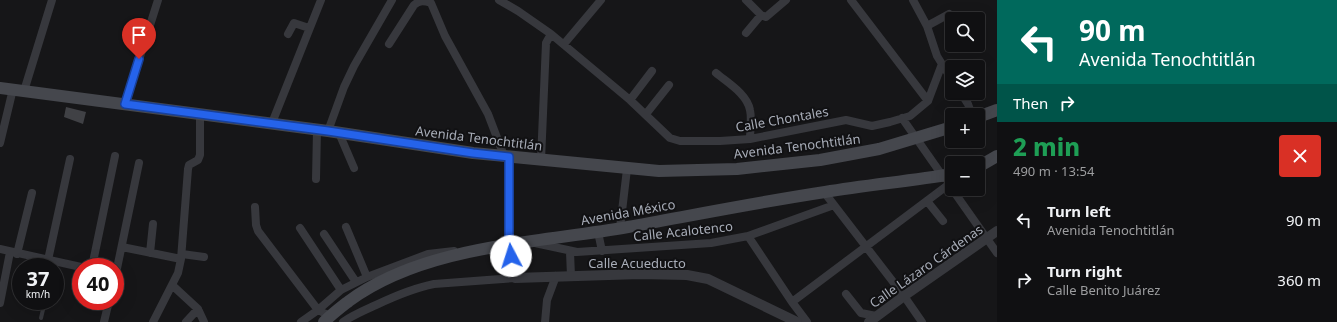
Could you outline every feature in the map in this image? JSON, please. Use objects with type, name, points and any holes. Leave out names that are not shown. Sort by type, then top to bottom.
[{"type":"main road","name":"Avenida Tenochtitlán","points":[[0,88],[200,113],[473,153],[659,171],[737,169],[820,160],[879,149],[945,129]]},
{"type":"main road","points":[[985,114],[997,110]]},
{"type":"main road","points":[[985,163],[997,156]]},
{"type":"main road","name":"Avenida México","points":[[327,319],[361,293],[400,273],[422,265],[483,248],[598,232],[824,192],[945,182]]},
{"type":"street","points":[[0,143],[52,0]]},
{"type":"street","points":[[125,104],[158,0]]},
{"type":"street","points":[[272,123],[321,0]]},
{"type":"street","points":[[316,179],[328,131],[344,88],[354,66],[392,0]]},
{"type":"street","points":[[389,44],[418,1],[424,0],[431,3],[446,36],[488,114],[506,156],[509,244],[515,278]]},
{"type":"street","name":"Calle Chontales","points":[[499,0],[518,11],[564,44],[646,114],[670,138],[680,141],[750,139],[846,120],[872,126],[910,116],[928,100],[942,64]]},
{"type":"street","points":[[564,44],[601,0]]},
{"type":"street","points":[[746,0],[761,15],[766,17],[786,0]]},
{"type":"street","points":[[851,0],[928,100]]},
{"type":"street","points":[[913,0],[927,26],[937,56],[945,69]]},
{"type":"street","points":[[746,33],[761,15]]},
{"type":"street","points":[[927,26],[945,16]]},
{"type":"street","points":[[288,34],[294,23],[309,28]]},
{"type":"street","points":[[541,160],[546,43],[551,34]]},
{"type":"street","points":[[630,100],[652,71]]},
{"type":"street","points":[[716,73],[748,102],[750,111],[750,139]]},
{"type":"street","points":[[646,114],[669,85]]},
{"type":"street","points":[[154,322],[178,273],[182,257],[188,169],[189,165],[198,160],[200,155],[200,113]]},
{"type":"street","points":[[902,118],[916,139],[945,176]]},
{"type":"street","points":[[328,131],[354,168]]},
{"type":"street","points":[[94,258],[115,156]]},
{"type":"street","points":[[53,258],[70,159]]},
{"type":"street","points":[[119,258],[139,163]]},
{"type":"street","points":[[620,228],[627,169]]},
{"type":"street","points":[[792,302],[945,186]]},
{"type":"street","points":[[824,192],[904,296],[922,322]]},
{"type":"street","points":[[0,303],[32,193]]},
{"type":"street","points":[[959,196],[997,252]]},
{"type":"street","points":[[927,201],[943,221]]},
{"type":"street","name":"Calle Acalotenco","points":[[530,242],[570,252],[711,243],[748,236],[834,205]]},
{"type":"street","points":[[255,207],[256,225],[258,230],[318,310],[327,319]]},
{"type":"street","points":[[150,252],[152,224]]},
{"type":"street","points":[[346,227],[367,277]]},
{"type":"street","points":[[300,228],[341,290]]},
{"type":"street","name":"Calle Lázaro Cárdenas","points":[[873,319],[997,231]]},
{"type":"street","points":[[598,232],[602,251]]},
{"type":"street","points":[[324,234],[356,282]]},
{"type":"street","points":[[748,236],[807,322]]},
{"type":"street","points":[[122,247],[182,257],[204,257]]},
{"type":"street","points":[[301,322],[318,310],[341,290],[367,277],[428,254],[478,247],[483,248]]},
{"type":"street","points":[[0,249],[33,258]]},
{"type":"street","points":[[570,252],[571,276]]},
{"type":"street","name":"Calle Acueducto","points":[[343,322],[372,306],[408,291],[434,284],[556,276],[640,274],[687,275],[708,279],[797,322]]},
{"type":"street","points":[[545,322],[547,300],[556,276]]},
{"type":"street","points":[[172,285],[198,309],[204,322]]},
{"type":"street","points":[[846,294],[861,313],[873,319]]},
{"type":"street","points":[[186,322],[198,309]]},
{"type":"street","points":[[104,322],[107,310]]},
{"type":"lane","points":[[41,318],[43,310]]},
{"type":"building","points":[[66,107],[86,112],[83,124],[64,117]]},
{"type":"route","points":[[139,59],[125,104],[200,113],[509,157],[509,244],[511,256]]}]
